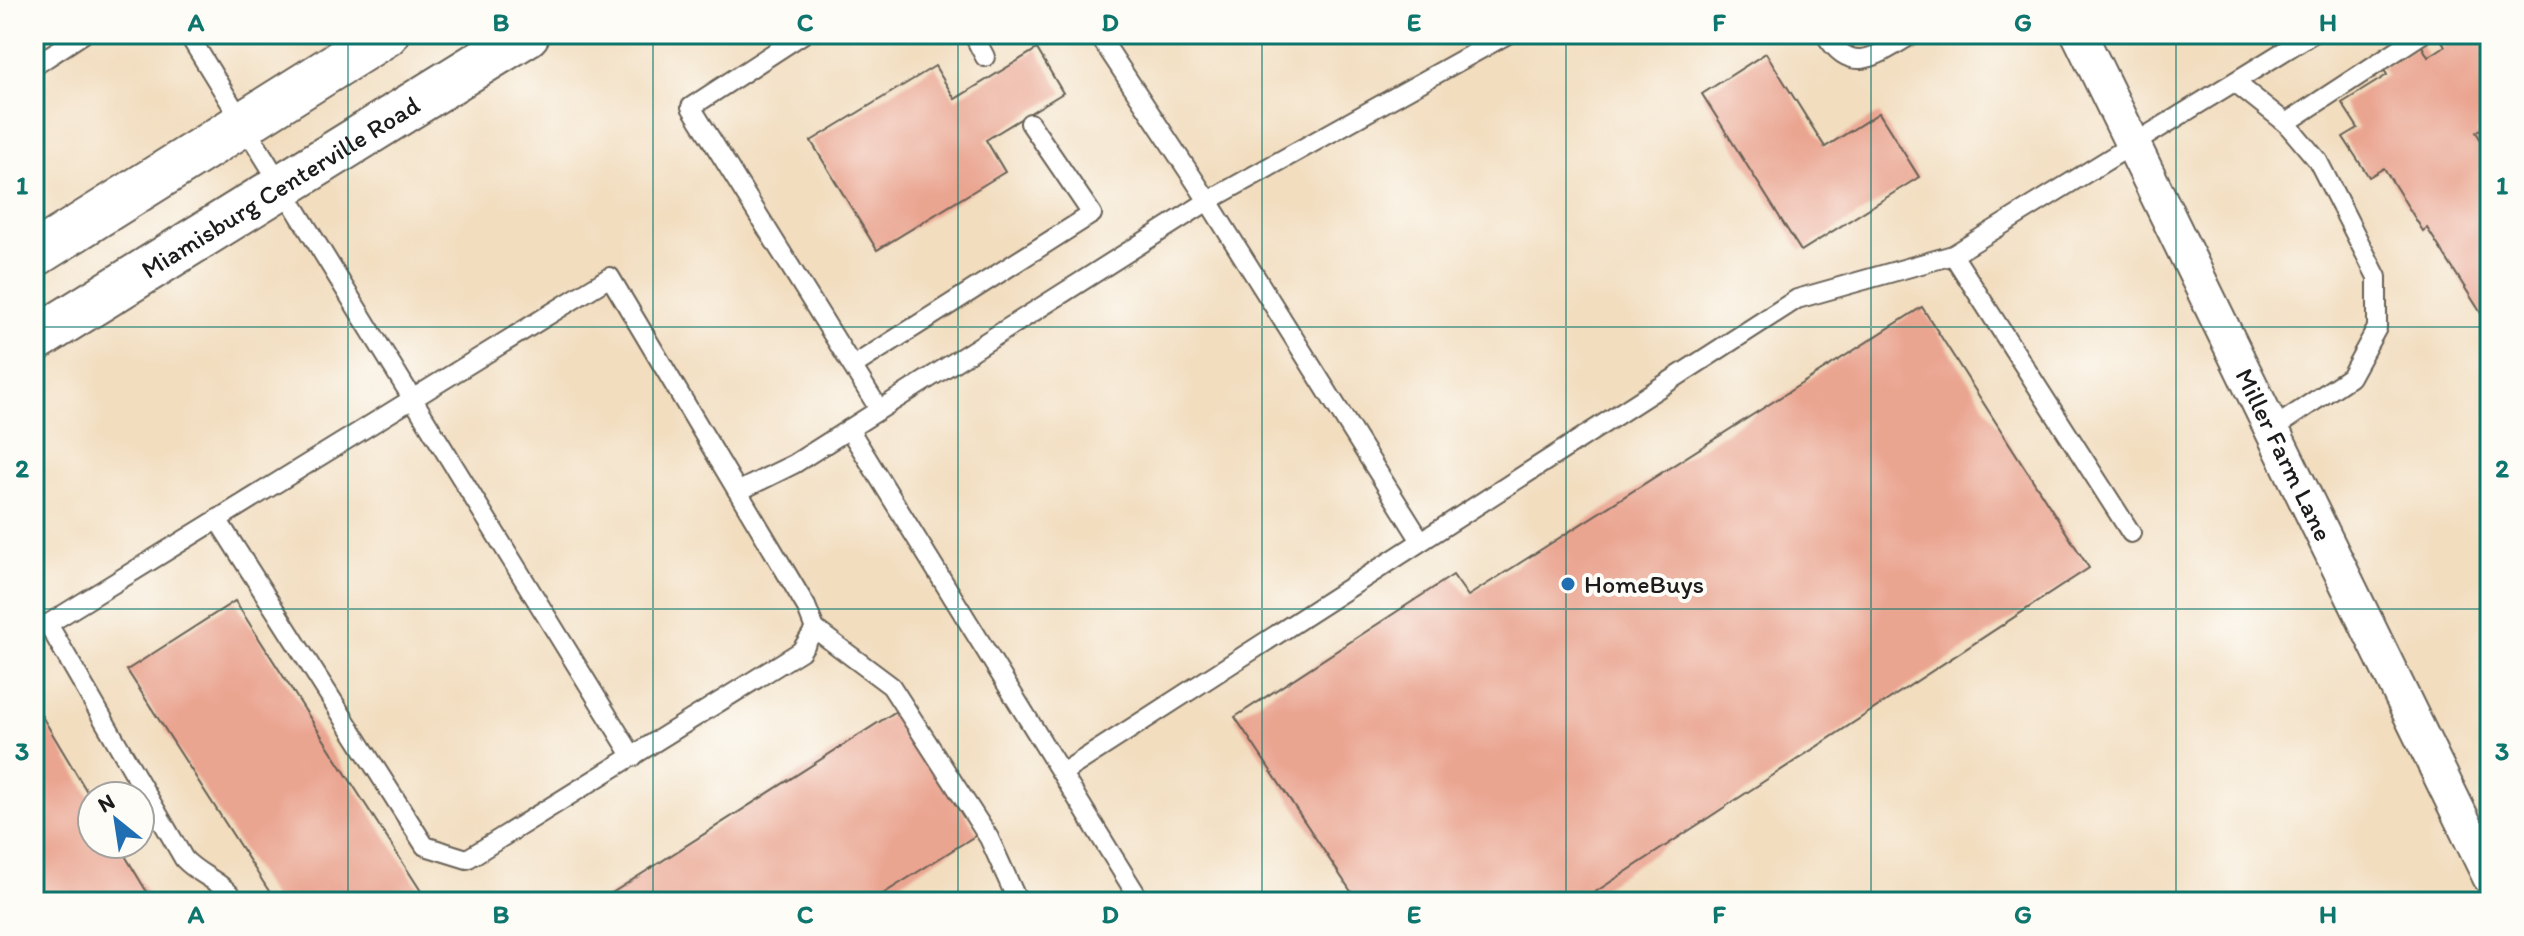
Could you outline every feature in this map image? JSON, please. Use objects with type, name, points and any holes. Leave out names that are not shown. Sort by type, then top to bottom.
[{"type":"main road","points":[[34,255],[386,34]]},
{"type":"main road","name":"Miamisburg Centerville Road","points":[[34,340],[527,34]]},
{"type":"street","name":"Miller Farm Lane","points":[[2079,34],[2274,428],[2490,877]]},
{"type":"lane","points":[[34,66],[83,34]]},
{"type":"lane","points":[[188,34],[633,757]]},
{"type":"lane","points":[[803,34],[691,107],[879,409]]},
{"type":"lane","points":[[973,34],[985,57]]},
{"type":"lane","points":[[1098,34],[1208,201],[1421,541]]},
{"type":"lane","points":[[739,491],[794,464],[1208,201],[1508,34]]},
{"type":"lane","points":[[1825,34],[1836,52],[1850,60],[1873,57],[1913,34]]},
{"type":"lane","points":[[1062,773],[1797,299],[1953,255],[2312,34]]},
{"type":"lane","points":[[2286,123],[2422,34]]},
{"type":"lane","points":[[2236,83],[2286,123],[2318,161],[2377,277],[2377,328],[2350,377],[2274,428]]},
{"type":"lane","points":[[853,366],[1092,214],[1030,123]]},
{"type":"lane","points":[[1953,255],[2131,533]]},
{"type":"lane","points":[[236,902],[226,887],[196,871],[184,859],[48,624],[610,277],[806,606],[815,629],[891,686],[989,838],[1018,902]]},
{"type":"lane","points":[[849,429],[1141,902]]},
{"type":"lane","points":[[217,519],[425,846],[467,859],[801,651],[815,629]]},
{"type":"building","points":[[2490,34],[2490,123],[2476,132],[2490,155],[2490,166],[2486,168],[2490,175],[2490,318],[2486,321],[2427,228],[2423,231],[2384,168],[2369,177],[2343,137],[2358,128],[2342,103],[2387,75],[2383,68],[2421,44],[2428,57],[2445,46],[2439,36]]},
{"type":"building","points":[[1037,49],[1063,93],[986,140],[1005,172],[877,250],[811,141],[935,66],[955,99]]},
{"type":"building","points":[[1766,53],[1825,147],[1879,113],[1919,177],[1801,251],[1702,94]]},
{"type":"building","points":[[1922,307],[2089,568],[1580,902],[1358,902],[1235,717],[1453,575],[1468,596]]},
{"type":"building","points":[[235,601],[428,902],[276,902],[127,670]]},
{"type":"building","points":[[34,703],[80,780],[76,780],[76,860],[128,860],[153,902],[34,902]]},
{"type":"building","points":[[898,710],[978,834],[870,902],[598,902]]},
{"type":"place","name":"HomeBuys","points":[[1568,584]]}]
